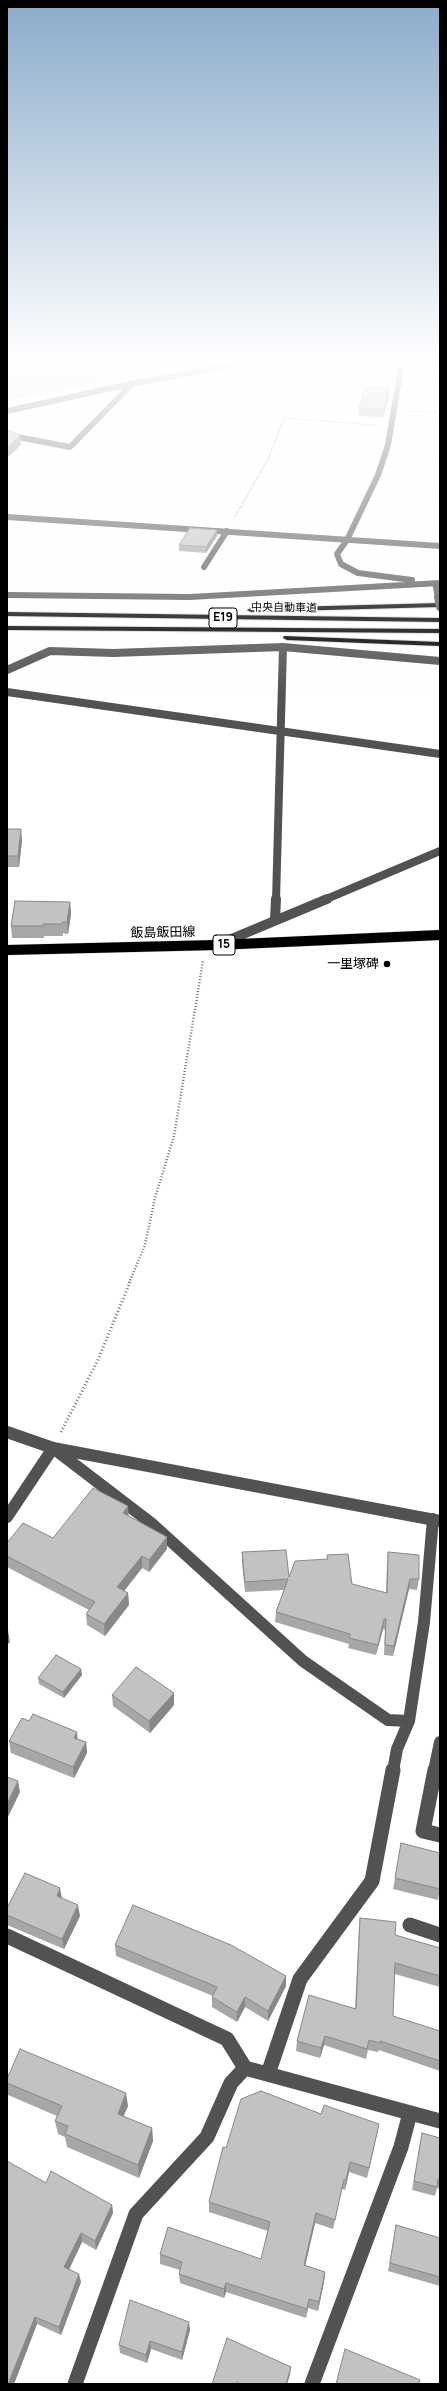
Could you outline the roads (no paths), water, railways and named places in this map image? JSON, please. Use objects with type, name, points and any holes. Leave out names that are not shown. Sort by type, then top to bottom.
[{"type":"highway","points":[[42,615],[440,606]]},
{"type":"highway","name":"中央自動車道","points":[[7,614],[440,620]]},
{"type":"highway","name":"中央自動車道","points":[[7,628],[440,631]]},
{"type":"highway","points":[[68,628],[440,644]]},
{"type":"main road","name":"飯島飯田線","points":[[7,950],[217,945],[440,935]]},
{"type":"street","points":[[379,473],[347,540],[337,554],[341,564],[349,569],[372,576],[437,584]]},
{"type":"street","points":[[7,517],[440,546]]},
{"type":"street","points":[[204,567],[227,531]]},
{"type":"street","points":[[7,595],[156,598],[309,592],[437,584]]},
{"type":"street","points":[[437,584],[440,606]]},
{"type":"street","points":[[275,920],[283,647]]},
{"type":"street","points":[[7,670],[50,652],[113,653],[283,647],[440,661]]},
{"type":"street","points":[[7,692],[440,754]]},
{"type":"street","points":[[217,945],[440,851]]},
{"type":"street","points":[[7,1432],[53,1448],[438,1519],[409,1721],[396,1749],[372,1881],[300,1979],[268,2074]]},
{"type":"street","points":[[7,1517],[53,1448]]},
{"type":"street","points":[[53,1448],[151,1523],[303,1661],[388,1720],[409,1721]]},
{"type":"street","points":[[440,1742],[423,1831],[440,1835]]},
{"type":"street","points":[[410,1925],[440,1936]]},
{"type":"street","points":[[7,1936],[227,2039],[245,2068],[440,2121]]},
{"type":"street","points":[[75,2384],[136,2214],[207,2137],[231,2083],[245,2068]]},
{"type":"street","points":[[312,2384],[401,2147],[410,2113]]},
{"type":"place","name":"一里塚碑","points":[[387,964]]}]
